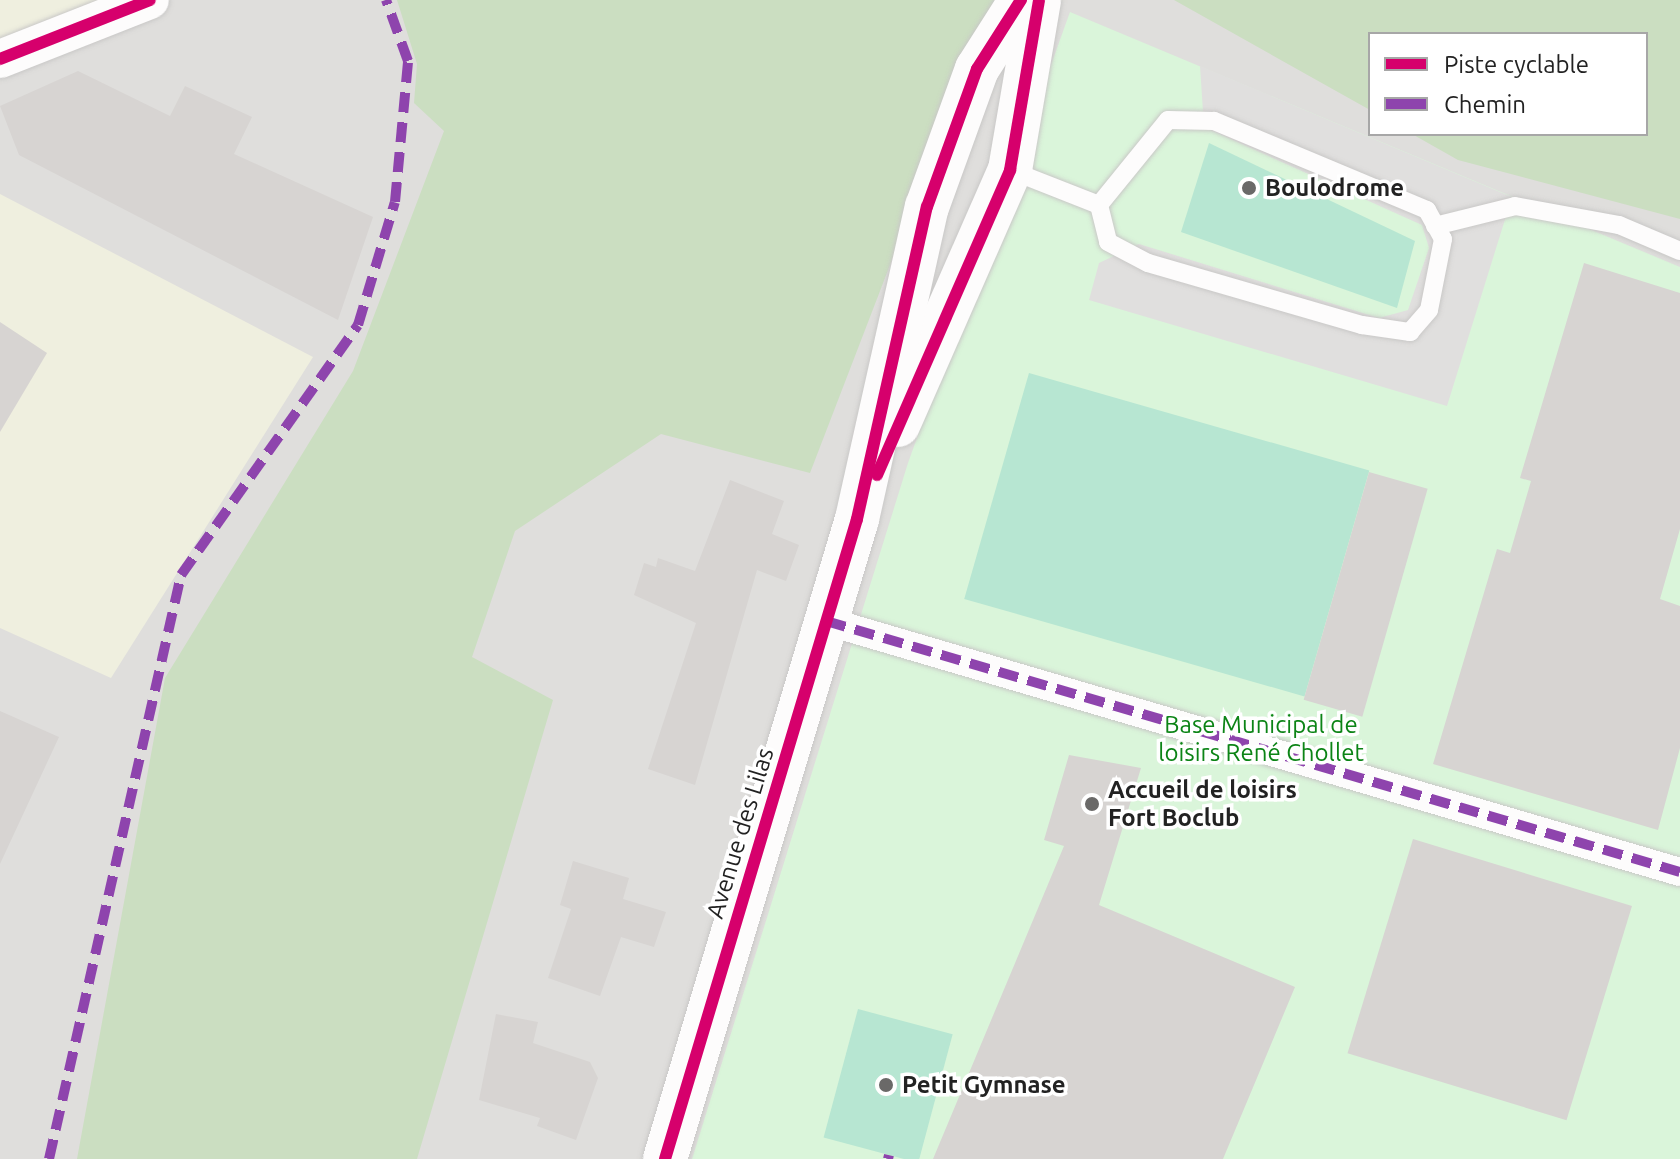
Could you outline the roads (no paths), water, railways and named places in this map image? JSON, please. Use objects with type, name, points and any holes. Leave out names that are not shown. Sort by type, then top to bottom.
[{"type":"street","points":[[0,59],[150,0]]},
{"type":"street","name":"Avenue des Lilas","points":[[665,1159],[857,519],[931,196],[977,69],[1021,0]]},
{"type":"street","name":"Avenue des Lilas","points":[[857,519],[1010,170],[1039,0]]},
{"type":"street","points":[[946,154],[1010,170]]},
{"type":"street","points":[[931,196],[991,213]]},
{"type":"street","points":[[826,621],[1680,872]]},
{"type":"lane","points":[[1168,120],[1214,121],[1374,183],[1427,210],[1443,239],[1438,276],[1429,310],[1410,332],[1148,263],[1108,242],[1099,205],[1168,120]]},
{"type":"lane","points":[[1010,170],[1099,205]]},
{"type":"lane","points":[[1435,226],[1515,206],[1619,225],[1680,251]]},
{"type":"place","name":"Boulodrome","points":[[1249,188]]},
{"type":"place","name":"Accueil de loisirs Fort Boclub","points":[[1092,804]]},
{"type":"place","name":"Petit Gymnase","points":[[886,1085]]},
{"type":"park label","name":"Base Municipal de loisirs René Chollet","points":[[1261,739]]}]
